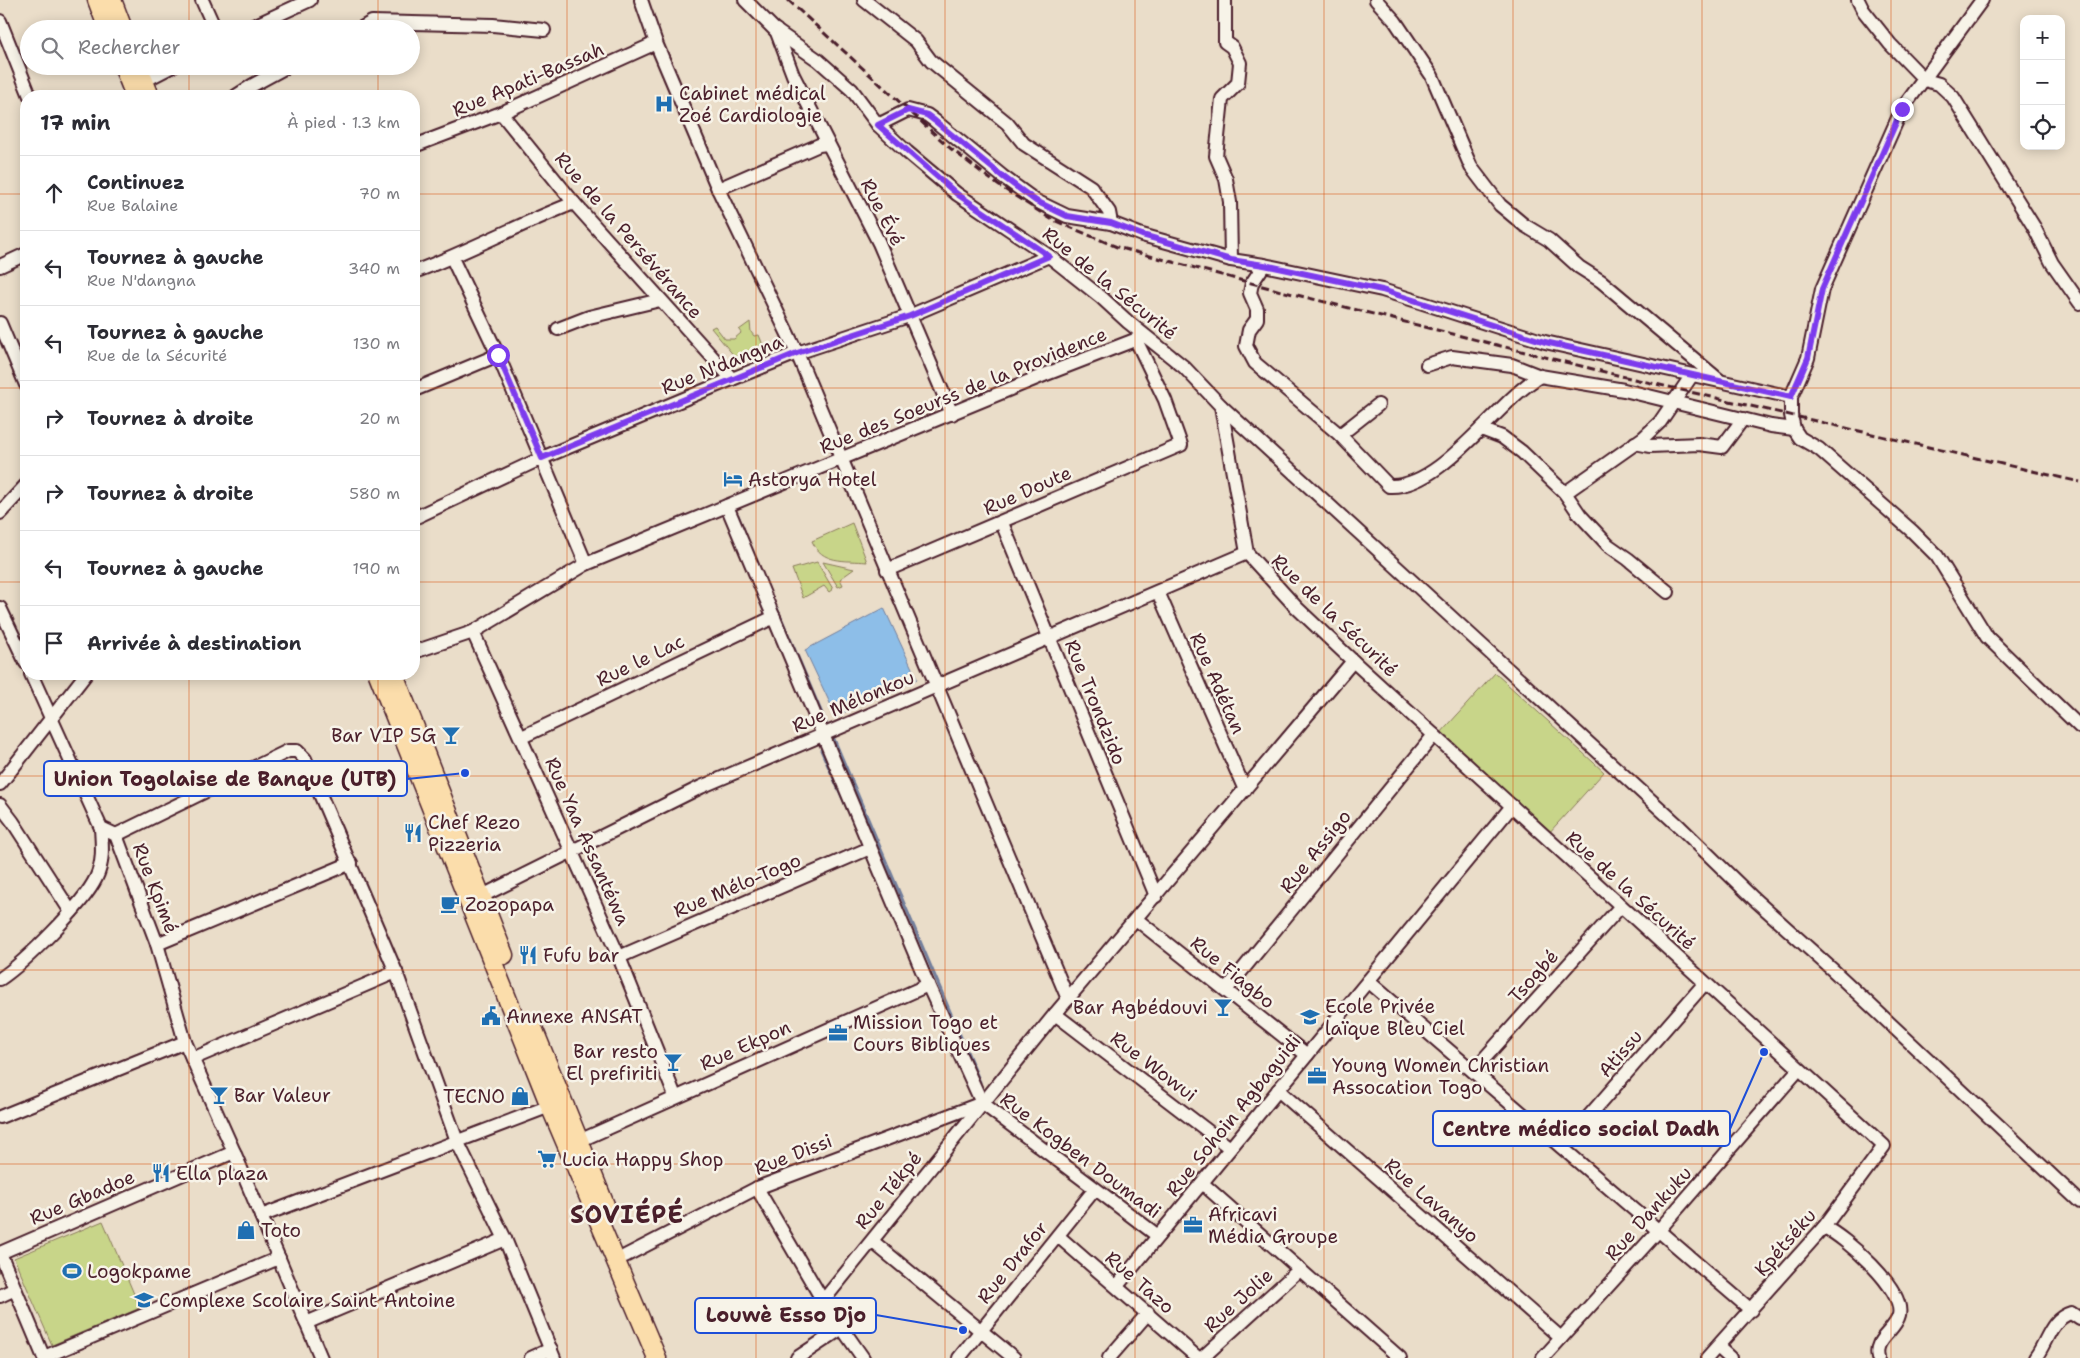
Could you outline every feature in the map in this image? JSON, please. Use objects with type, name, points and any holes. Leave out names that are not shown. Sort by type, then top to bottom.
[{"type":"highway","points":[[97,0],[105,20]]},
{"type":"highway","points":[[112,0],[120,20]]},
{"type":"highway","points":[[132,75],[142,85]]},
{"type":"highway","points":[[381,680],[474,900]]},
{"type":"highway","points":[[396,680],[509,997],[557,1104],[658,1358]]},
{"type":"highway","points":[[557,1104],[579,1141],[668,1358]]},
{"type":"street","points":[[202,0],[211,20]]},
{"type":"street","points":[[267,20],[310,0]]},
{"type":"street","points":[[641,0],[656,44],[718,189],[797,353],[1068,1000]]},
{"type":"street","name":"Rue de la Sécurité","points":[[745,0],[775,30],[818,60],[852,90],[878,125],[957,194],[1049,256],[1102,298],[1140,338],[1184,366],[1222,406],[1247,554],[1296,607],[1353,661],[1884,1146]]},
{"type":"street","points":[[864,0],[916,41],[931,61],[1007,123],[1024,144],[1091,187],[1109,212],[1111,223]]},
{"type":"street","points":[[1225,0],[1224,42],[1232,47],[1240,64],[1238,83],[1222,99],[1216,156],[1226,179],[1230,202],[1231,260]]},
{"type":"street","points":[[1376,0],[1395,21],[1432,76],[1471,168],[1500,205],[1524,225],[1549,240],[1579,267],[1602,281],[1720,382]]},
{"type":"street","points":[[1858,0],[1863,10],[1885,37],[1925,80],[1939,84],[1953,97],[2034,227],[2052,263],[2080,303]]},
{"type":"street","points":[[1982,0],[1902,109],[1822,289],[1808,358],[1791,397],[1794,429],[1800,438],[1819,449],[1912,531],[1937,556],[1987,637],[2080,727]]},
{"type":"street","points":[[0,21],[20,71]]},
{"type":"street","points":[[420,23],[493,25],[544,30]]},
{"type":"street","name":"Rue Évé","points":[[775,30],[793,75],[878,243],[952,414]]},
{"type":"street","name":"Rue Apati-Bassah","points":[[420,144],[501,113],[656,44]]},
{"type":"street","points":[[22,75],[28,90]]},
{"type":"street","points":[[142,85],[158,75]]},
{"type":"street","points":[[244,90],[270,75]]},
{"type":"street","points":[[878,125],[908,110],[927,115],[1036,201],[1067,216],[1111,223],[1142,235],[1231,260],[1264,265],[1382,290],[1545,342],[1791,397]]},
{"type":"street","name":"Rue de la Persévérance","points":[[501,113],[574,203],[732,379]]},
{"type":"street","points":[[718,189],[819,145],[827,144]]},
{"type":"street","points":[[420,270],[452,258],[528,221],[574,203]]},
{"type":"street","name":"Rue N'dangna","points":[[420,515],[542,458],[732,379],[797,353],[910,316],[1049,256]]},
{"type":"street","points":[[0,266],[20,257]]},
{"type":"street","points":[[452,258],[498,355],[586,564]]},
{"type":"street","points":[[1264,265],[1252,283],[1250,293],[1257,309],[1257,319],[1249,330],[1246,346],[1255,363],[1340,435],[1389,486],[1399,486],[1416,480],[1454,457],[1481,429],[1540,376]]},
{"type":"street","points":[[558,329],[589,317],[660,300]]},
{"type":"street","points":[[0,323],[20,370]]},
{"type":"street","name":"Rue des Soeurss de la Providence","points":[[420,650],[473,632],[586,564],[1044,375],[1140,338]]},
{"type":"street","name":"Rue Doute","points":[[887,570],[1181,445],[1140,338]]},
{"type":"street","points":[[420,388],[498,355]]},
{"type":"street","points":[[1427,365],[1452,357],[1478,358],[1512,364],[1540,376],[1624,390],[1743,419],[1794,429]]},
{"type":"street","points":[[1565,493],[1635,443],[1660,422],[1692,375]]},
{"type":"street","points":[[1340,435],[1378,404]]},
{"type":"street","points":[[1222,406],[1680,827],[1753,898],[1835,972],[2080,1202]]},
{"type":"street","points":[[1635,443],[1650,446],[1699,444],[1722,447],[1743,419]]},
{"type":"street","points":[[1481,429],[1502,438],[1522,452],[1565,493],[1580,515],[1608,545],[1668,592]]},
{"type":"street","points":[[0,513],[20,491]]},
{"type":"street","points":[[727,506],[928,985],[982,1103]]},
{"type":"street","name":"Rue Trondzido","points":[[1002,522],[1156,896]]},
{"type":"street","name":"Rue Mélonkou","points":[[474,900],[701,787],[1247,554]]},
{"type":"street","name":"Rue Adétan","points":[[1158,592],[1245,790]]},
{"type":"street","points":[[0,608],[20,650]]},
{"type":"street","name":"Rue le Lac","points":[[522,737],[774,617]]},
{"type":"street","name":"Rue Yaa Assantéwa","points":[[473,632],[522,737],[619,957],[676,1096]]},
{"type":"street","name":"Rue Tékpé","points":[[823,1301],[1055,1014],[1353,661]]},
{"type":"street","points":[[0,979],[30,954],[71,912],[97,877],[102,859],[101,828],[34,680]]},
{"type":"street","points":[[0,784],[81,680]]},
{"type":"street","name":"Rue Assigo","points":[[1226,990],[1434,735]]},
{"type":"street","points":[[116,835],[288,751],[297,751],[305,758],[396,972],[457,1141],[505,1239],[553,1354],[531,1358]]},
{"type":"street","points":[[0,805],[71,912]]},
{"type":"street","name":"Rue Sohoin Agbaguidi","points":[[1117,1286],[1512,806]]},
{"type":"street","name":"Rue Kpimé","points":[[101,828],[116,835],[158,944],[185,1042],[234,1152],[321,1358]]},
{"type":"street","name":"Rue Mélo-Togo","points":[[619,957],[870,848]]},
{"type":"street","points":[[158,944],[351,863]]},
{"type":"street","name":"Tsogbé","points":[[1474,1071],[1621,906]]},
{"type":"street","name":"Rue Fiagbo","points":[[1136,919],[1307,1055]]},
{"type":"street","points":[[192,1059],[396,972]]},
{"type":"street","points":[[1368,980],[1751,1310]]},
{"type":"street","name":"Atissu","points":[[1562,1147],[1705,982]]},
{"type":"street","name":"Rue Ekpon","points":[[579,1141],[928,985]]},
{"type":"street","name":"Rue Wowui","points":[[1055,1014],[1230,1148]]},
{"type":"street","points":[[0,1118],[185,1042]]},
{"type":"street","name":"Rue Dankuku","points":[[1543,1358],[1659,1230],[1799,1068]]},
{"type":"street","name":"Rue Lavanyo","points":[[1278,1090],[1561,1338]]},
{"type":"street","name":"Rue Dissi","points":[[625,1256],[757,1188],[982,1103]]},
{"type":"street","name":"Rue Kogben Doumadi","points":[[982,1103],[1158,1236]]},
{"type":"street","points":[[261,1216],[557,1104]]},
{"type":"street","name":"Kpétséku","points":[[1707,1358],[1824,1227],[1884,1146]]},
{"type":"street","name":"Rue Gbadoe","points":[[0,1253],[234,1152]]},
{"type":"street","points":[[1202,1183],[1400,1358]]},
{"type":"street","points":[[757,1188],[823,1301],[863,1358]]},
{"type":"street","name":"Rue Drafor","points":[[959,1358],[1095,1189]]},
{"type":"street","points":[[1824,1227],[1849,1243],[1872,1263],[1899,1307],[1898,1318],[1879,1342],[1878,1358]]},
{"type":"street","name":"Rue Tazo","points":[[1058,1236],[1200,1358]]},
{"type":"street","points":[[306,1323],[505,1239]]},
{"type":"street","points":[[872,1241],[982,1329],[1014,1358]]},
{"type":"street","points":[[0,1253],[44,1357],[279,1258]]},
{"type":"street","name":"Rue Jolie","points":[[1200,1358],[1300,1269]]},
{"type":"street","points":[[0,1296],[15,1289]]},
{"type":"street","points":[[1109,1358],[1148,1313]]},
{"type":"street","points":[[2034,1358],[2062,1317],[2071,1313],[2080,1319]]},
{"type":"street","points":[[796,1358],[842,1328]]},
{"type":"street","points":[[1718,1347],[1730,1358]]},
{"type":"green space","points":[[750,322],[751,332],[754,336],[759,335],[763,345],[735,357],[711,328],[715,326],[725,339],[734,339],[741,333],[739,330]]},
{"type":"green space","points":[[852,523],[867,562],[842,561],[828,557],[816,548],[812,541]]},
{"type":"green space","points":[[817,562],[833,589],[829,592],[824,586],[803,598],[792,569]]},
{"type":"green space","points":[[823,562],[854,569],[840,579],[843,585],[838,587]]},
{"type":"green space","points":[[1495,673],[1604,772],[1548,834],[1439,735]]},
{"type":"green space","name":"Logokpame","points":[[103,1221],[140,1308],[52,1345],[14,1258]]},
{"type":"water","points":[[884,608],[917,679],[836,716],[805,650]]},
{"type":"waterway","points":[[738,515],[745,533]]},
{"type":"waterway","points":[[777,608],[826,723]]},
{"type":"waterway","points":[[834,739],[980,1082]]},
{"type":"waterway","points":[[821,750],[858,833]]},
{"type":"railway","points":[[788,0],[950,148],[998,185],[1051,219],[1117,247],[1281,291],[1621,376],[2080,482]]},
{"type":"place","name":"Cabinet médical Zoé Cardiologie","points":[[664,104]]},
{"type":"place","name":"Astorya Hotel","points":[[733,479]]},
{"type":"place","name":"Bar VIP 5G","points":[[451,735]]},
{"type":"place","name":"Union Togolaise de Banque (UTB)","points":[[465,773]]},
{"type":"place","name":"Chef Rezo Pizzeria","points":[[413,833]]},
{"type":"place","name":"Zozopapa","points":[[450,904]]},
{"type":"place","name":"Fufu bar","points":[[528,955]]},
{"type":"place","name":"Bar Agbédouvi","points":[[1223,1007]]},
{"type":"place","name":"Annexe ANSAT","points":[[491,1016]]},
{"type":"place","name":"Ecole Privée laïque Bleu Ciel","points":[[1310,1017]]},
{"type":"place","name":"Mission Togo et Cours Bibliques","points":[[838,1033]]},
{"type":"place","name":"Centre médico social Dadh","points":[[1764,1052]]},
{"type":"place","name":"Bar resto El prefiriti","points":[[673,1062]]},
{"type":"place","name":"Young Women Christian Assocation Togo","points":[[1317,1076]]},
{"type":"place","name":"Bar Valeur","points":[[219,1095]]},
{"type":"place","name":"TECNO","points":[[520,1096]]},
{"type":"place","name":"Lucia Happy Shop","points":[[547,1159]]},
{"type":"place","name":"Ella plaza","points":[[161,1173]]},
{"type":"place","name":"Africavi Média Groupe","points":[[1193,1225]]},
{"type":"place","name":"Toto","points":[[246,1230]]},
{"type":"place","name":"Logokpame","points":[[72,1271]]},
{"type":"place","name":"Complexe Scolaire Saint Antoine","points":[[144,1300]]},
{"type":"place","name":"Louwè Esso Djo","points":[[963,1330]]},
{"type":"district","name":"SOVIÉPÉ","points":[[627,1215]]},
{"type":"route","points":[[498,355],[542,458],[797,353],[910,316],[1049,256],[1000,221],[957,194],[878,125],[908,110],[927,115],[1036,201],[1067,216],[1111,223],[1142,235],[1231,260],[1264,265],[1382,290],[1545,342],[1791,397],[1808,358],[1822,289],[1902,109]]}]
